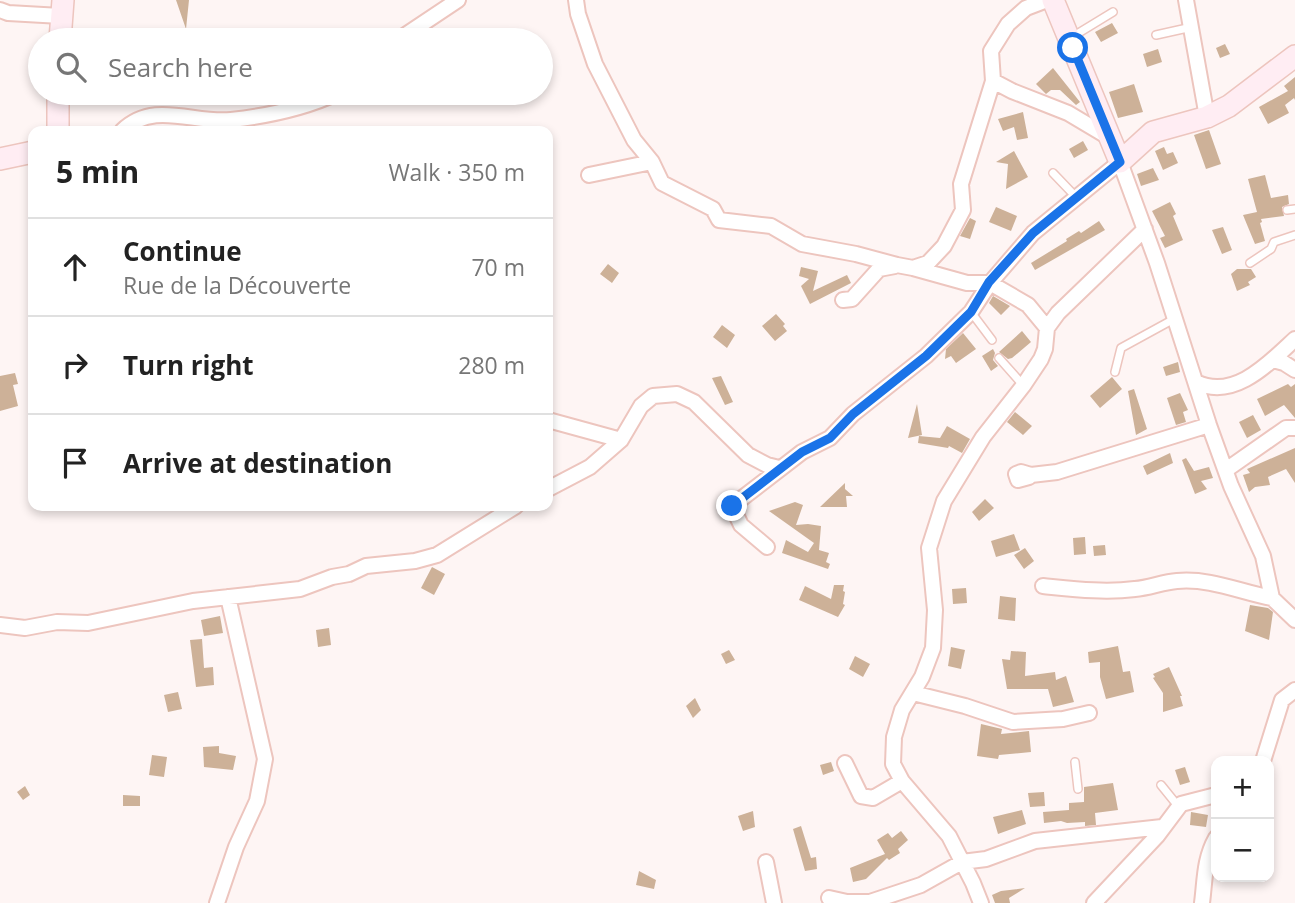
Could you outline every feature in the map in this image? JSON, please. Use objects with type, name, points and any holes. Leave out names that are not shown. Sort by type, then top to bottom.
[{"type":"street","points":[[416,28],[458,0]]},
{"type":"street","points":[[576,0],[595,64],[634,140],[653,162],[662,183],[713,209],[719,220],[771,226],[802,244],[856,254],[968,283],[989,282],[1028,305],[1047,328]]},
{"type":"street","points":[[913,268],[928,263],[944,246],[963,210],[961,184],[993,81],[991,51],[1008,24],[1026,8],[1047,0]]},
{"type":"street","points":[[1054,0],[1145,229],[1209,425],[1263,556],[1272,598]]},
{"type":"street","points":[[1186,0],[1207,117]]},
{"type":"street","points":[[0,10],[8,13],[62,8],[61,28]]},
{"type":"street","points":[[767,547],[741,525],[732,506],[802,452],[830,438],[853,414],[926,356],[971,312],[989,282],[1033,233],[1153,132],[1207,117],[1238,100],[1295,55]]},
{"type":"street","points":[[993,81],[1068,113],[1110,138]]},
{"type":"street","points":[[58,105],[58,126]]},
{"type":"street","points":[[128,126],[147,115],[229,120],[306,105]]},
{"type":"street","points":[[0,159],[28,153]]},
{"type":"street","points":[[589,175],[653,162]]},
{"type":"street","points":[[981,903],[949,836],[902,781],[893,764],[894,737],[902,710],[914,693],[933,648],[935,610],[929,548],[944,501],[983,437],[1023,386],[1045,349],[1047,328],[1058,313],[1145,229]]},
{"type":"street","points":[[843,300],[852,299],[879,269],[897,265]]},
{"type":"street","points":[[1196,382],[1205,386],[1226,386],[1256,375],[1295,339]]},
{"type":"street","points":[[1273,360],[1295,370]]},
{"type":"street","points":[[553,486],[590,467],[621,440],[641,407],[653,396],[677,394],[694,402],[748,455],[779,468]]},
{"type":"street","points":[[553,421],[621,440]]},
{"type":"street","points":[[1030,477],[1018,480],[1016,474],[1057,472],[1209,425]]},
{"type":"street","points":[[1226,470],[1292,426]]},
{"type":"street","points":[[0,625],[25,628],[57,622],[88,623],[193,601],[300,589],[332,577],[349,575],[366,566],[415,561],[437,555],[508,511]]},
{"type":"street","points":[[1043,586],[1083,590],[1132,590],[1177,580],[1220,583],[1272,598],[1295,620]]},
{"type":"street","points":[[217,903],[236,847],[257,801],[265,759],[228,597]]},
{"type":"street","points":[[1265,756],[1282,701],[1295,690]]},
{"type":"street","points":[[914,693],[1013,722],[1063,719],[1089,713]]},
{"type":"street","points":[[845,762],[861,796],[873,798],[902,781]]},
{"type":"street","points":[[1094,903],[1157,836],[1181,804],[1211,796]]},
{"type":"street","points":[[829,898],[848,902],[870,902],[920,885],[962,862],[986,859],[1035,841],[1162,827]]},
{"type":"street","points":[[1202,903],[1205,865],[1211,847]]},
{"type":"street","points":[[766,862],[774,903]]},
{"type":"lane","points":[[1068,39],[1113,12]]},
{"type":"lane","points":[[1156,35],[1192,27]]},
{"type":"lane","points":[[1053,173],[1077,198]]},
{"type":"lane","points":[[1250,263],[1271,249],[1275,242],[1295,235]]},
{"type":"lane","points":[[971,312],[992,341]]},
{"type":"lane","points":[[1115,372],[1121,348],[1175,318]]},
{"type":"lane","points":[[999,358],[1023,386]]},
{"type":"lane","points":[[1075,762],[1078,789]]},
{"type":"lane","points":[[1161,785],[1179,807]]},
{"type":"building","points":[[176,0],[189,0],[186,28]]},
{"type":"building","points":[[1112,23],[1118,33],[1101,42],[1095,32]]},
{"type":"building","points":[[1225,44],[1230,54],[1220,58],[1216,48]]},
{"type":"building","points":[[1158,49],[1162,62],[1147,67],[1143,54]]},
{"type":"building","points":[[1053,68],[1080,102],[1076,105],[1060,90],[1051,90],[1046,94],[1036,84]]},
{"type":"building","points":[[1295,77],[1295,100],[1294,98],[1285,105],[1289,113],[1268,124],[1259,107],[1288,91],[1284,86]]},
{"type":"building","points":[[1134,84],[1143,112],[1118,118],[1109,92]]},
{"type":"building","points":[[1023,112],[1028,138],[1017,140],[1014,127],[1003,131],[998,119]]},
{"type":"building","points":[[1209,130],[1221,164],[1206,169],[1194,135]]},
{"type":"building","points":[[1083,141],[1088,150],[1074,158],[1069,149]]},
{"type":"building","points":[[1164,147],[1167,154],[1173,152],[1178,163],[1163,170],[1155,151]]},
{"type":"building","points":[[1014,151],[1028,177],[1006,189],[1008,164],[996,162]]},
{"type":"building","points":[[1153,168],[1159,180],[1141,186],[1137,174]]},
{"type":"building","points":[[1265,175],[1271,198],[1288,195],[1289,204],[1282,207],[1284,216],[1261,219],[1265,241],[1255,244],[1243,215],[1257,212],[1248,179]]},
{"type":"building","points":[[1170,202],[1183,240],[1165,248],[1160,238],[1165,236],[1152,211]]},
{"type":"building","points":[[996,207],[1017,216],[1011,231],[989,222]]},
{"type":"building","points":[[970,218],[976,221],[970,239],[960,236]]},
{"type":"building","points":[[1099,221],[1105,230],[1035,270],[1031,263]]},
{"type":"building","points":[[1223,227],[1232,250],[1222,254],[1212,230]]},
{"type":"building","points":[[608,264],[619,273],[612,283],[600,274]]},
{"type":"building","points":[[801,267],[818,271],[813,291],[847,275],[851,283],[810,304],[801,286],[809,279],[799,276]]},
{"type":"building","points":[[1237,269],[1251,269],[1256,277],[1248,282],[1250,285],[1237,291],[1231,274]]},
{"type":"building","points":[[993,296],[1010,306],[1001,315],[989,303]]},
{"type":"building","points":[[776,314],[785,324],[783,326],[787,331],[775,341],[762,326]]},
{"type":"building","points":[[722,325],[735,335],[727,348],[713,337]]},
{"type":"building","points":[[1022,331],[1031,342],[1008,359],[999,352]]},
{"type":"building","points":[[963,333],[976,349],[956,363],[951,356],[945,359],[946,349]]},
{"type":"building","points":[[993,349],[993,360],[998,366],[991,371],[982,356]]},
{"type":"building","points":[[1178,362],[1180,372],[1166,376],[1163,367]]},
{"type":"building","points":[[15,373],[18,384],[13,385],[18,406],[0,411],[0,376]]},
{"type":"building","points":[[721,376],[733,402],[725,405],[712,378]]},
{"type":"building","points":[[1112,377],[1122,389],[1100,408],[1090,396]]},
{"type":"building","points":[[1288,384],[1291,387],[1295,384],[1295,418],[1284,405],[1265,416],[1257,399]]},
{"type":"building","points":[[1134,389],[1147,429],[1136,435],[1128,391]]},
{"type":"building","points":[[1180,393],[1188,410],[1183,412],[1186,422],[1176,425],[1167,398]]},
{"type":"building","points":[[917,404],[922,435],[908,438]]},
{"type":"building","points":[[1015,412],[1032,426],[1023,435],[1007,422]]},
{"type":"building","points":[[1253,415],[1261,430],[1247,438],[1239,422]]},
{"type":"building","points":[[947,426],[970,439],[962,453],[949,446],[918,443],[919,436],[940,438]]},
{"type":"building","points":[[1295,448],[1295,483],[1286,469],[1268,477],[1270,485],[1255,487],[1249,492],[1243,475],[1250,473],[1247,469]]},
{"type":"building","points":[[1170,453],[1173,463],[1147,475],[1143,466]]},
{"type":"building","points":[[1186,458],[1194,471],[1209,467],[1213,478],[1201,481],[1207,489],[1195,494],[1182,460]]},
{"type":"building","points":[[845,483],[845,489],[853,496],[846,496],[847,507],[820,507]]},
{"type":"building","points":[[985,499],[994,508],[979,521],[972,512]]},
{"type":"building","points":[[795,502],[803,505],[796,525],[821,526],[819,550],[829,553],[826,562],[830,564],[828,569],[782,553],[786,540],[808,552],[814,543],[769,511]]},
{"type":"building","points":[[1014,534],[1020,550],[996,557],[991,541]]},
{"type":"building","points":[[1085,537],[1086,554],[1074,555],[1073,538]]},
{"type":"building","points":[[1105,545],[1106,555],[1094,556],[1093,546]]},
{"type":"building","points":[[1025,548],[1034,561],[1024,569],[1014,555]]},
{"type":"building","points":[[432,567],[445,574],[434,595],[421,588]]},
{"type":"building","points":[[834,585],[844,585],[845,592],[845,605],[838,617],[799,600],[805,586],[831,599]]},
{"type":"building","points":[[966,588],[967,603],[953,604],[952,589]]},
{"type":"building","points":[[1000,596],[1016,598],[1015,621],[998,619]]},
{"type":"building","points":[[1250,605],[1268,608],[1273,612],[1269,640],[1245,631]]},
{"type":"building","points":[[220,616],[223,633],[204,636],[201,620]]},
{"type":"building","points":[[329,628],[331,645],[318,647],[316,630]]},
{"type":"building","points":[[202,639],[204,668],[213,667],[214,685],[196,687],[190,640]]},
{"type":"building","points":[[1118,646],[1123,672],[1130,671],[1134,692],[1106,699],[1100,677],[1100,662],[1089,663],[1088,652]]},
{"type":"building","points":[[951,647],[965,650],[961,669],[948,666]]},
{"type":"building","points":[[729,650],[735,660],[726,664],[721,654]]},
{"type":"building","points":[[1011,651],[1026,652],[1025,676],[1055,672],[1056,680],[1066,676],[1074,702],[1053,707],[1048,689],[1007,689],[1002,659],[1010,660]]},
{"type":"building","points":[[855,656],[870,664],[863,677],[849,669]]},
{"type":"building","points":[[1169,667],[1182,696],[1183,706],[1163,712],[1163,693],[1153,674]]},
{"type":"building","points":[[178,692],[182,709],[168,712],[164,695]]},
{"type":"building","points":[[695,698],[701,710],[693,718],[686,706]]},
{"type":"building","points":[[981,724],[1002,729],[1001,734],[1029,731],[1031,752],[999,755],[998,759],[977,756]]},
{"type":"building","points":[[219,746],[219,753],[236,756],[233,770],[204,767],[203,747]]},
{"type":"building","points":[[152,755],[167,757],[164,777],[149,775]]},
{"type":"building","points":[[831,762],[834,771],[823,775],[820,765]]},
{"type":"building","points":[[1185,767],[1190,782],[1180,785],[1175,770]]},
{"type":"building","points":[[1113,783],[1118,810],[1095,813],[1096,825],[1085,826],[1085,822],[1061,821],[1044,823],[1043,812],[1069,810],[1069,803],[1084,802],[1084,787]]},
{"type":"building","points":[[25,786],[30,795],[23,800],[17,792]]},
{"type":"building","points":[[1044,792],[1045,806],[1030,807],[1028,793]]},
{"type":"building","points":[[123,795],[140,796],[140,806],[123,806]]},
{"type":"building","points":[[1022,810],[1026,824],[998,834],[993,817]]},
{"type":"building","points":[[753,811],[755,827],[743,831],[738,816]]},
{"type":"building","points":[[1191,812],[1208,815],[1206,827],[1190,825]]},
{"type":"building","points":[[801,826],[811,858],[816,857],[817,869],[805,871],[793,829]]},
{"type":"building","points":[[901,831],[908,840],[898,849],[900,853],[889,860],[887,858],[866,879],[853,882],[850,868],[885,854],[877,840],[888,833],[892,838]]},
{"type":"building","points":[[639,871],[656,880],[654,889],[636,885]]},
{"type":"building","points":[[1025,888],[1009,898],[1010,903],[995,903],[992,895],[1001,891]]},
{"type":"route","points":[[732,506],[802,452],[830,438],[844,421],[926,356],[971,312],[989,282],[1033,233],[1120,162],[1073,48]]}]
